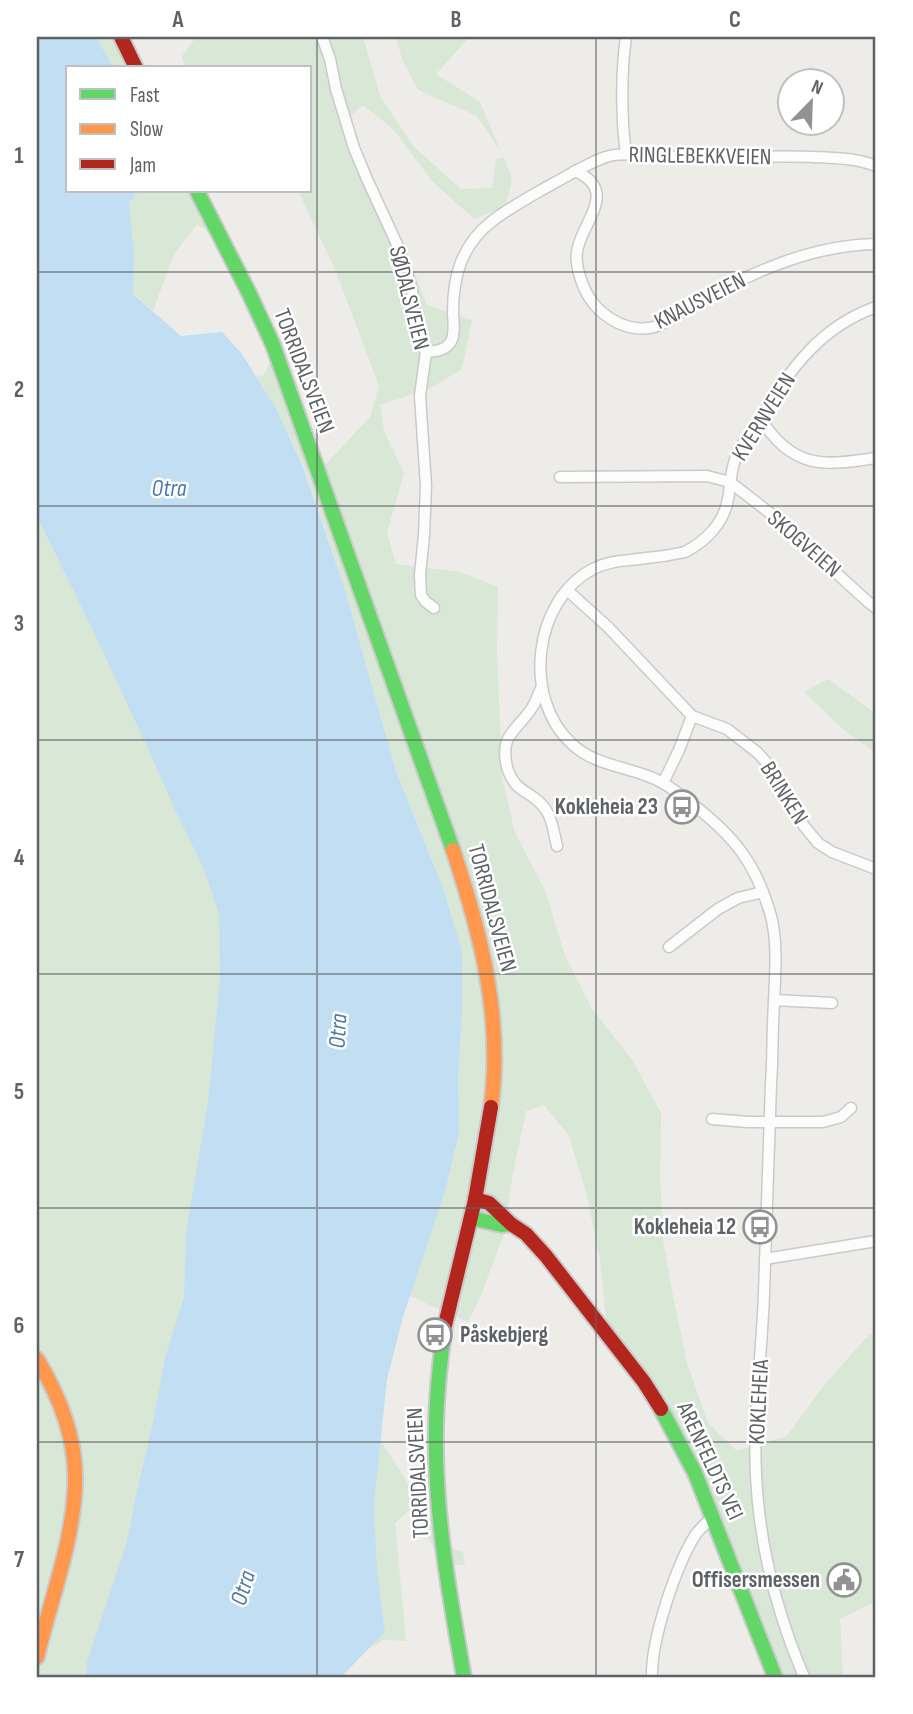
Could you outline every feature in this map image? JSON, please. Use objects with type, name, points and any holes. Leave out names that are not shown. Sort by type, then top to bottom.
[{"type":"main road","points":[[121,37],[135,66]]},
{"type":"main road","name":"TORRIDALSVEIEN","points":[[198,192],[273,345],[456,855],[482,947],[495,1041],[489,1123],[471,1218],[445,1326],[440,1362],[436,1446],[438,1498],[464,1677]]},
{"type":"main road","name":"ARENFELDTS VEI","points":[[475,1199],[489,1203],[526,1234],[546,1256],[644,1382],[677,1434],[695,1472],[775,1677]]},
{"type":"main road","points":[[471,1218],[502,1225],[511,1224]]},
{"type":"main road","points":[[37,1359],[60,1403],[72,1445],[75,1483],[68,1531],[37,1657]]},
{"type":"street","name":"SØDALSVEIEN","points":[[323,37],[354,148],[401,253],[412,290],[418,339],[426,352],[419,396],[426,486],[420,575],[421,594],[434,608]]},
{"type":"street","points":[[626,37],[622,104],[626,154]]},
{"type":"street","name":"RINGLEBEKKVEIEN","points":[[426,352],[443,349],[452,339],[456,275],[478,235],[492,221],[575,171],[606,157],[626,154],[677,158],[802,157],[848,159],[876,166]]},
{"type":"street","name":"KNAUSVEIEN","points":[[575,171],[589,180],[597,195],[589,224],[577,249],[582,282],[600,311],[617,322],[635,328],[655,327],[739,279],[771,265],[828,250],[876,244]]},
{"type":"street","name":"KVERNVEIEN","points":[[560,477],[707,476],[730,482],[739,449],[788,374],[811,347],[842,323],[876,307]]},
{"type":"street","points":[[760,418],[783,446],[801,458],[826,463],[876,458]]},
{"type":"street","name":"KOKLEHEIA","points":[[730,482],[724,511],[713,530],[697,545],[673,555],[603,564],[578,578],[556,605],[546,629],[541,659],[542,686],[555,723],[563,735],[583,753],[663,783],[709,816],[732,839],[741,850],[772,919],[775,952],[771,1121],[756,1475],[771,1577],[779,1608],[804,1677]]},
{"type":"street","name":"SKOGVEIEN","points":[[730,482],[787,527],[876,608]]},
{"type":"street","name":"BRINKEN","points":[[567,590],[608,627],[692,716],[727,729],[758,753],[773,770],[804,826],[818,843],[832,852],[876,869]]},
{"type":"street","name":"KOKLEHEIA","points":[[542,686],[533,707],[509,737],[505,757],[514,784],[537,800],[547,811],[557,846]]},
{"type":"street","points":[[663,783],[680,750],[692,716]]},
{"type":"street","points":[[668,947],[718,909],[738,898],[762,892]]},
{"type":"street","points":[[774,1000],[832,1003]]},
{"type":"street","points":[[712,1119],[732,1122],[823,1122],[841,1117],[851,1108]]},
{"type":"street","points":[[765,1259],[876,1241]]},
{"type":"street","points":[[652,1677],[663,1614],[675,1580],[695,1536],[713,1517]]},
{"type":"green space","points":[[96,37],[118,37],[135,66],[113,66]]},
{"type":"green space","points":[[196,37],[363,37],[380,96],[414,147],[461,189],[492,188],[496,159],[503,157],[512,178],[506,206],[474,219],[432,181],[394,130],[363,105],[349,117],[368,175],[401,238],[427,305],[472,320],[462,369],[429,389],[380,405],[384,431],[404,473],[387,533],[396,564],[460,572],[498,587],[497,649],[502,777],[515,833],[545,890],[564,953],[592,1009],[631,1058],[661,1113],[663,1240],[687,1363],[708,1423],[737,1451],[787,1436],[824,1385],[867,1337],[876,1331],[876,1601],[840,1619],[843,1677],[776,1677],[748,1615],[725,1554],[607,1325],[600,1260],[587,1196],[569,1136],[544,1105],[526,1111],[504,1234],[468,1322],[410,1296],[444,1195],[459,1136],[462,950],[443,888],[396,771],[344,587],[304,467],[276,408],[256,375],[263,376],[273,356],[247,288],[222,241],[197,224],[174,254],[153,311],[133,293],[134,255],[129,203],[138,192],[198,192],[258,309],[315,452],[326,464],[370,417],[379,386],[335,269],[298,192],[312,192],[312,66],[184,66],[182,56]]},
{"type":"green space","points":[[396,37],[469,37],[436,74],[480,102],[501,152],[477,116],[418,90],[402,59]]},
{"type":"green space","points":[[37,282],[265,874],[197,1677],[37,1677]]},
{"type":"green space","points":[[828,679],[876,714],[876,753],[843,729],[804,692]]},
{"type":"green space","points":[[381,1441],[449,1547],[463,1552],[465,1565],[443,1564],[411,1509],[395,1523],[406,1641],[383,1640],[369,1649],[385,1632],[377,1569],[374,1505]]},
{"type":"water","name":"Otra","points":[[37,37],[96,37],[113,66],[66,66],[66,192],[138,192],[129,203],[134,255],[133,294],[181,336],[222,332],[242,354],[276,408],[303,467],[344,587],[396,771],[443,888],[462,950],[459,1135],[444,1195],[403,1317],[387,1379],[374,1505],[377,1569],[385,1632],[341,1677],[86,1677],[87,1662],[127,1542],[165,1358],[184,1297],[186,1232],[208,1103],[220,978],[219,914],[204,869],[37,516]]},
{"type":"traffic: fast","points":[[198,192],[273,345],[453,850]]},
{"type":"traffic: fast","points":[[471,1218],[502,1225],[511,1224]]},
{"type":"traffic: fast","points":[[445,1325],[437,1405],[437,1481],[446,1566],[464,1677]]},
{"type":"traffic: fast","points":[[661,1409],[695,1473],[775,1677]]},
{"type":"traffic: slow","points":[[453,850],[480,945],[492,1009],[494,1074],[491,1107]]},
{"type":"traffic: slow","points":[[37,1359],[60,1404],[70,1435],[75,1468],[73,1507],[66,1551],[37,1657]]},
{"type":"traffic: jam","points":[[121,37],[135,66]]},
{"type":"traffic: jam","points":[[445,1325],[475,1200],[491,1107]]},
{"type":"traffic: jam","points":[[475,1199],[489,1203],[526,1234],[546,1256],[644,1382],[661,1409]]},
{"type":"place","name":"Kokleheia 23","points":[[682,807]]},
{"type":"place","name":"Kokleheia 12","points":[[760,1227]]},
{"type":"place","name":"Påskebjerg","points":[[435,1335]]},
{"type":"place","name":"Offisersmessen","points":[[844,1580]]}]
